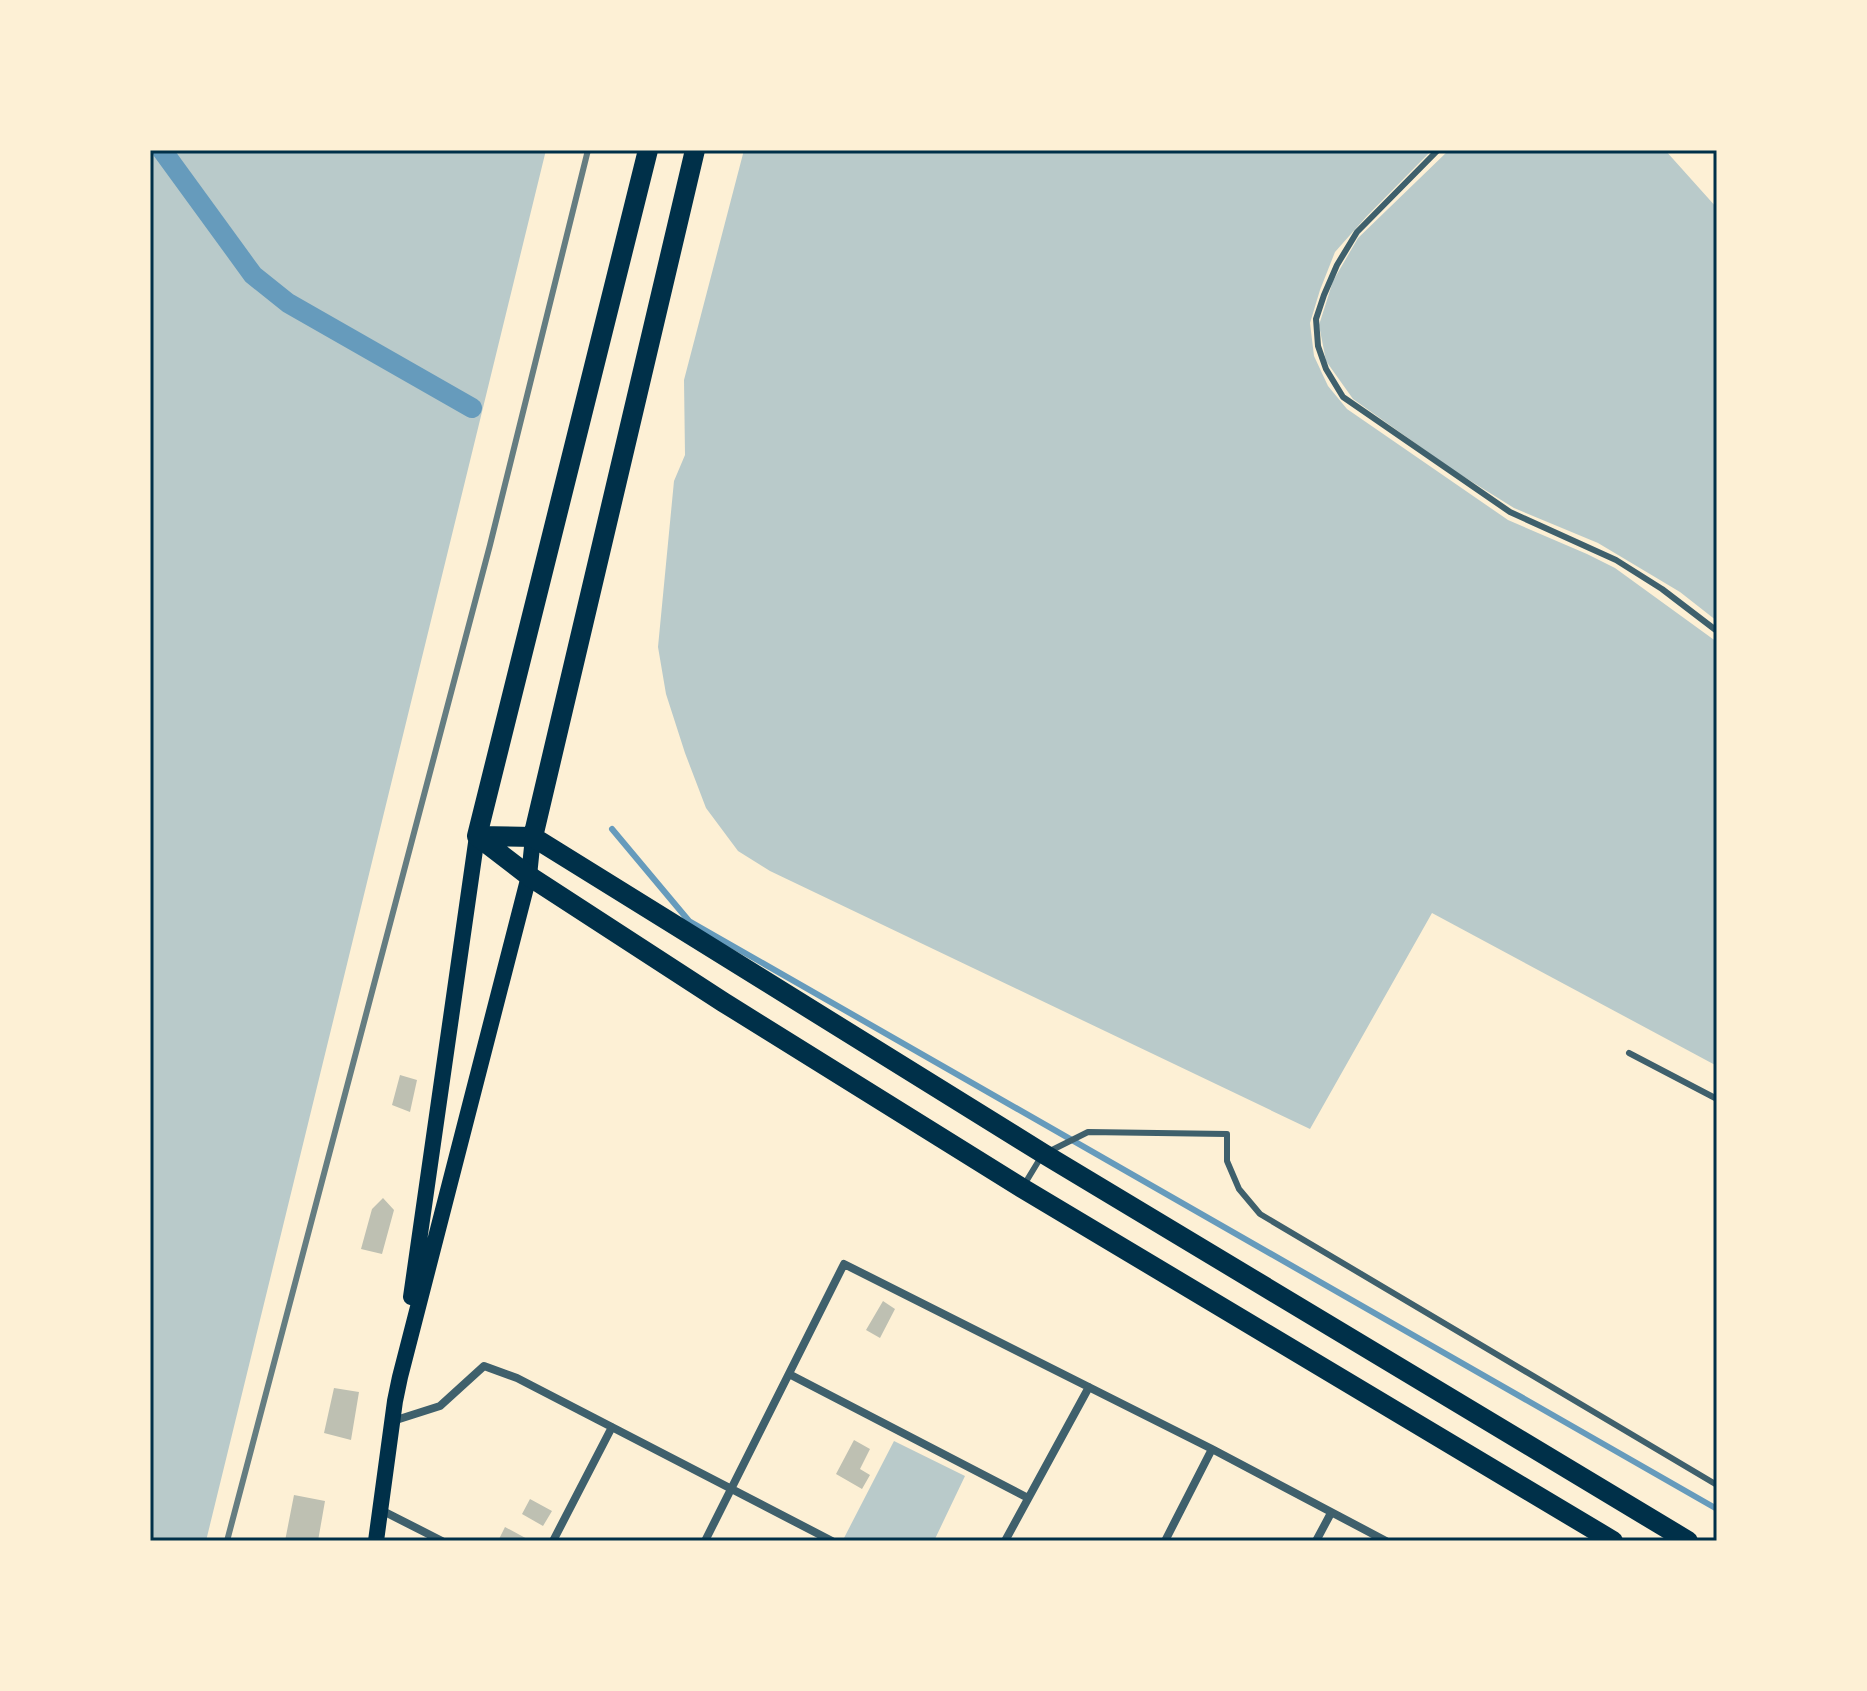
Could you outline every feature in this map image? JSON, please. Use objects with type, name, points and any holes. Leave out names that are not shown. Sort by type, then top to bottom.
[{"type":"highway","points":[[477,836],[648,150]]},
{"type":"highway","points":[[533,837],[695,150]]},
{"type":"highway","points":[[477,836],[533,837],[1044,1154],[1688,1541]]},
{"type":"highway","points":[[477,836],[529,876],[723,1002],[1022,1188],[1613,1541]]},
{"type":"main road","points":[[376,1541],[477,836]]},
{"type":"main road","points":[[400,1377],[529,876],[533,837]]},
{"type":"street","points":[[705,1541],[844,1264],[1212,1449],[1386,1541]]},
{"type":"street","points":[[392,1421],[440,1406],[484,1366],[517,1378],[832,1541]]},
{"type":"street","points":[[789,1374],[1028,1498]]},
{"type":"street","points":[[1005,1541],[1089,1387]]},
{"type":"street","points":[[553,1541],[612,1427]]},
{"type":"street","points":[[1165,1541],[1212,1449]]},
{"type":"street","points":[[381,1510],[442,1541]]},
{"type":"street","points":[[1316,1541],[1331,1513]]},
{"type":"lane","points":[[1438,150],[1357,232],[1337,265],[1316,319],[1318,346],[1326,369],[1343,397],[1510,512],[1616,560],[1662,589],[1717,631]]},
{"type":"lane","points":[[1629,1053],[1717,1099]]},
{"type":"lane","points":[[1022,1188],[1044,1154],[1088,1132],[1227,1134],[1227,1161],[1239,1189],[1260,1214],[1717,1485]]},
{"type":"shaded area","points":[[150,150],[546,150],[206,1541],[150,1541]]},
{"type":"shaded area","points":[[744,150],[1432,150],[1335,252],[1310,323],[1314,356],[1328,386],[1347,409],[1508,520],[1615,568],[1717,642],[1717,1066],[1432,913],[1310,1129],[770,871],[738,851],[706,808],[666,694],[658,647],[674,481],[685,455],[684,380]]},
{"type":"shaded area","points":[[1449,150],[1665,150],[1717,208],[1717,621],[1680,592],[1598,543],[1514,508],[1453,470],[1353,399],[1326,361],[1319,325],[1333,281],[1358,238]]},
{"type":"shaded area","points":[[894,1441],[965,1476],[934,1541],[849,1541],[844,1538]]},
{"type":"building","points":[[400,1075],[417,1080],[410,1112],[392,1105]]},
{"type":"building","points":[[383,1198],[394,1210],[382,1254],[361,1249],[372,1209]]},
{"type":"building","points":[[883,1301],[895,1309],[880,1338],[866,1330]]},
{"type":"building","points":[[334,1388],[359,1392],[351,1440],[324,1433]]},
{"type":"building","points":[[854,1440],[870,1449],[860,1469],[870,1475],[862,1489],[836,1474]]},
{"type":"building","points":[[294,1495],[325,1501],[318,1541],[285,1541]]},
{"type":"building","points":[[530,1499],[552,1511],[543,1526],[522,1514]]},
{"type":"building","points":[[505,1527],[531,1541],[498,1541]]},
{"type":"waterway","points":[[162,150],[253,275],[288,303],[472,408]]},
{"type":"waterway","points":[[612,829],[689,921],[1717,1509]]},
{"type":"railway","points":[[227,1541],[490,545],[588,150]]}]
